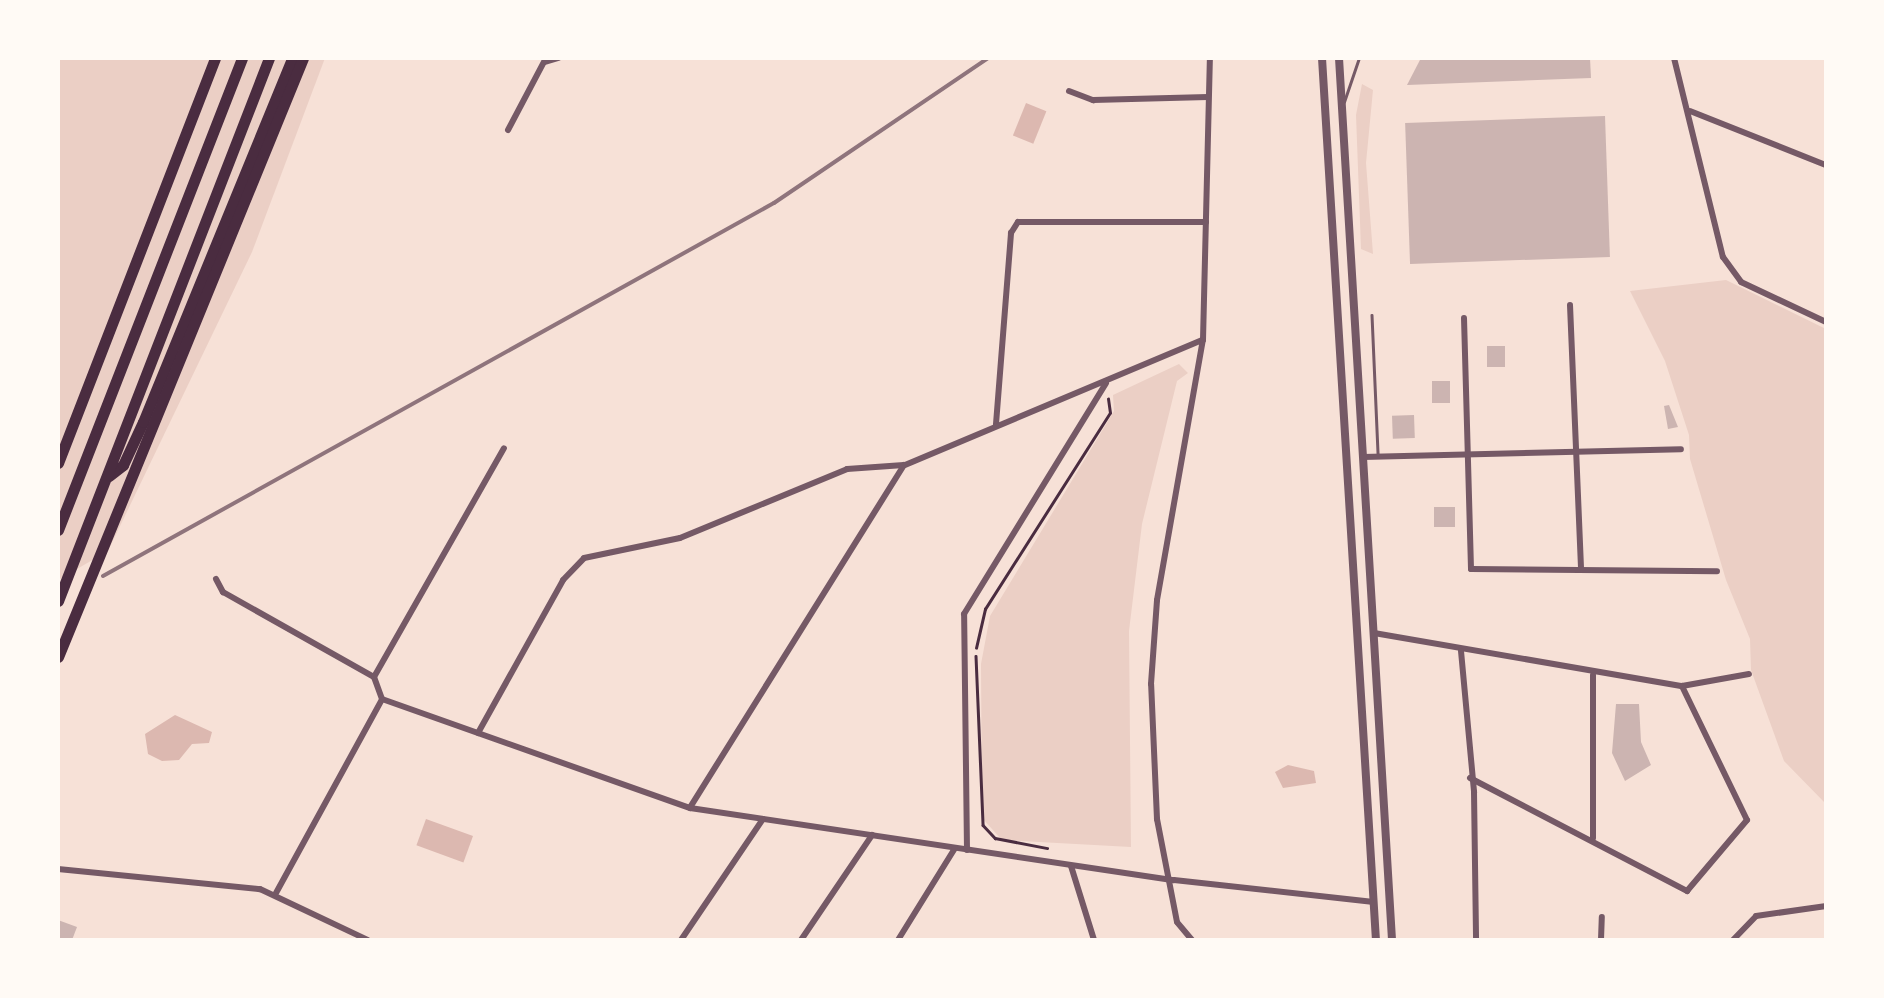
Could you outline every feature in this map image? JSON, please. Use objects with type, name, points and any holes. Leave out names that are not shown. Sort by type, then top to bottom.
[{"type":"highway","points":[[58,464],[216,58]]},
{"type":"highway","points":[[58,530],[242,58]]},
{"type":"highway","points":[[58,601],[269,58]]},
{"type":"highway","points":[[106,479],[123,464],[142,422],[292,58]]},
{"type":"highway","points":[[58,658],[303,58]]},
{"type":"street","points":[[508,130],[545,60],[558,58]]},
{"type":"street","points":[[1192,940],[1177,922],[1157,819],[1152,667],[1157,600],[1203,340],[1210,58]]},
{"type":"street","points":[[1322,58],[1376,940]]},
{"type":"street","points":[[1340,58],[1392,940]]},
{"type":"street","points":[[1674,58],[1723,257],[1740,282],[1826,322]]},
{"type":"street","points":[[1069,91],[1093,100],[1208,97]]},
{"type":"street","points":[[1689,111],[1826,165]]},
{"type":"street","points":[[996,424],[1011,233],[1018,222],[1206,222]]},
{"type":"street","points":[[1570,305],[1581,569]]},
{"type":"street","points":[[1464,318],[1471,570],[1717,571]]},
{"type":"street","points":[[478,733],[562,580],[584,558],[680,538],[847,470],[904,465],[1203,340]]},
{"type":"street","points":[[967,850],[964,614],[1106,383]]},
{"type":"street","points":[[374,677],[504,448]]},
{"type":"street","points":[[1362,457],[1681,450]]},
{"type":"street","points":[[690,808],[904,465]]},
{"type":"street","points":[[216,579],[223,592],[374,677],[382,699],[276,894]]},
{"type":"street","points":[[1374,632],[1593,675],[1682,686],[1750,674]]},
{"type":"street","points":[[1461,651],[1476,940]]},
{"type":"street","points":[[1592,838],[1593,675]]},
{"type":"street","points":[[1470,778],[1592,838],[1687,891],[1747,820],[1682,686]]},
{"type":"street","points":[[382,699],[690,808],[1071,866],[1374,902]]},
{"type":"street","points":[[681,940],[763,819]]},
{"type":"street","points":[[801,940],[872,835]]},
{"type":"street","points":[[898,940],[955,848]]},
{"type":"street","points":[[1071,866],[1094,940]]},
{"type":"street","points":[[58,869],[276,894],[368,940]]},
{"type":"street","points":[[1733,940],[1756,916],[1826,906]]},
{"type":"street","points":[[1601,940],[1602,917]]},
{"type":"street","points":[[343,940],[346,931]]},
{"type":"lane","points":[[1342,113],[1358,58]]},
{"type":"lane","points":[[1372,315],[1378,456]]},
{"type":"path","points":[[1057,864],[1044,844],[995,838],[983,825],[976,634],[985,609],[1110,413],[1106,383]]},
{"type":"shaded area","points":[[58,58],[325,58],[252,252],[108,551],[58,580]]},
{"type":"shaded area","points":[[1362,84],[1373,90],[1366,163],[1373,254],[1361,249],[1356,115]]},
{"type":"shaded area","points":[[1026,103],[1046,111],[1033,144],[1013,135]]},
{"type":"shaded area","points":[[1726,280],[1826,329],[1826,804],[1784,761],[1751,670],[1750,639],[1726,580],[1690,459],[1689,435],[1665,361],[1630,291]]},
{"type":"shaded area","points":[[1179,364],[1188,373],[1177,381],[1142,524],[1129,631],[1131,847],[1002,840],[982,818],[981,664],[990,616],[1114,411],[1113,395]]},
{"type":"shaded area","points":[[175,715],[212,732],[209,743],[192,744],[179,760],[162,761],[148,754],[145,734]]},
{"type":"shaded area","points":[[1288,765],[1314,771],[1316,783],[1283,788],[1275,772]]},
{"type":"shaded area","points":[[426,819],[473,836],[463,862],[416,845]]},
{"type":"building","points":[[1421,58],[1590,58],[1591,78],[1407,85]]},
{"type":"building","points":[[1605,116],[1610,257],[1410,264],[1405,123]]},
{"type":"building","points":[[1487,346],[1505,346],[1505,367],[1487,367]]},
{"type":"building","points":[[1432,381],[1450,381],[1450,403],[1432,403]]},
{"type":"building","points":[[1669,405],[1678,427],[1668,429],[1664,406]]},
{"type":"building","points":[[1414,415],[1415,438],[1393,439],[1392,416]]},
{"type":"building","points":[[1434,507],[1455,507],[1455,527],[1434,527]]},
{"type":"building","points":[[1616,704],[1639,704],[1641,742],[1651,765],[1625,781],[1612,753]]},
{"type":"building","points":[[58,920],[77,927],[72,940],[58,940]]},
{"type":"railway","points":[[103,576],[774,203],[988,58]]}]
